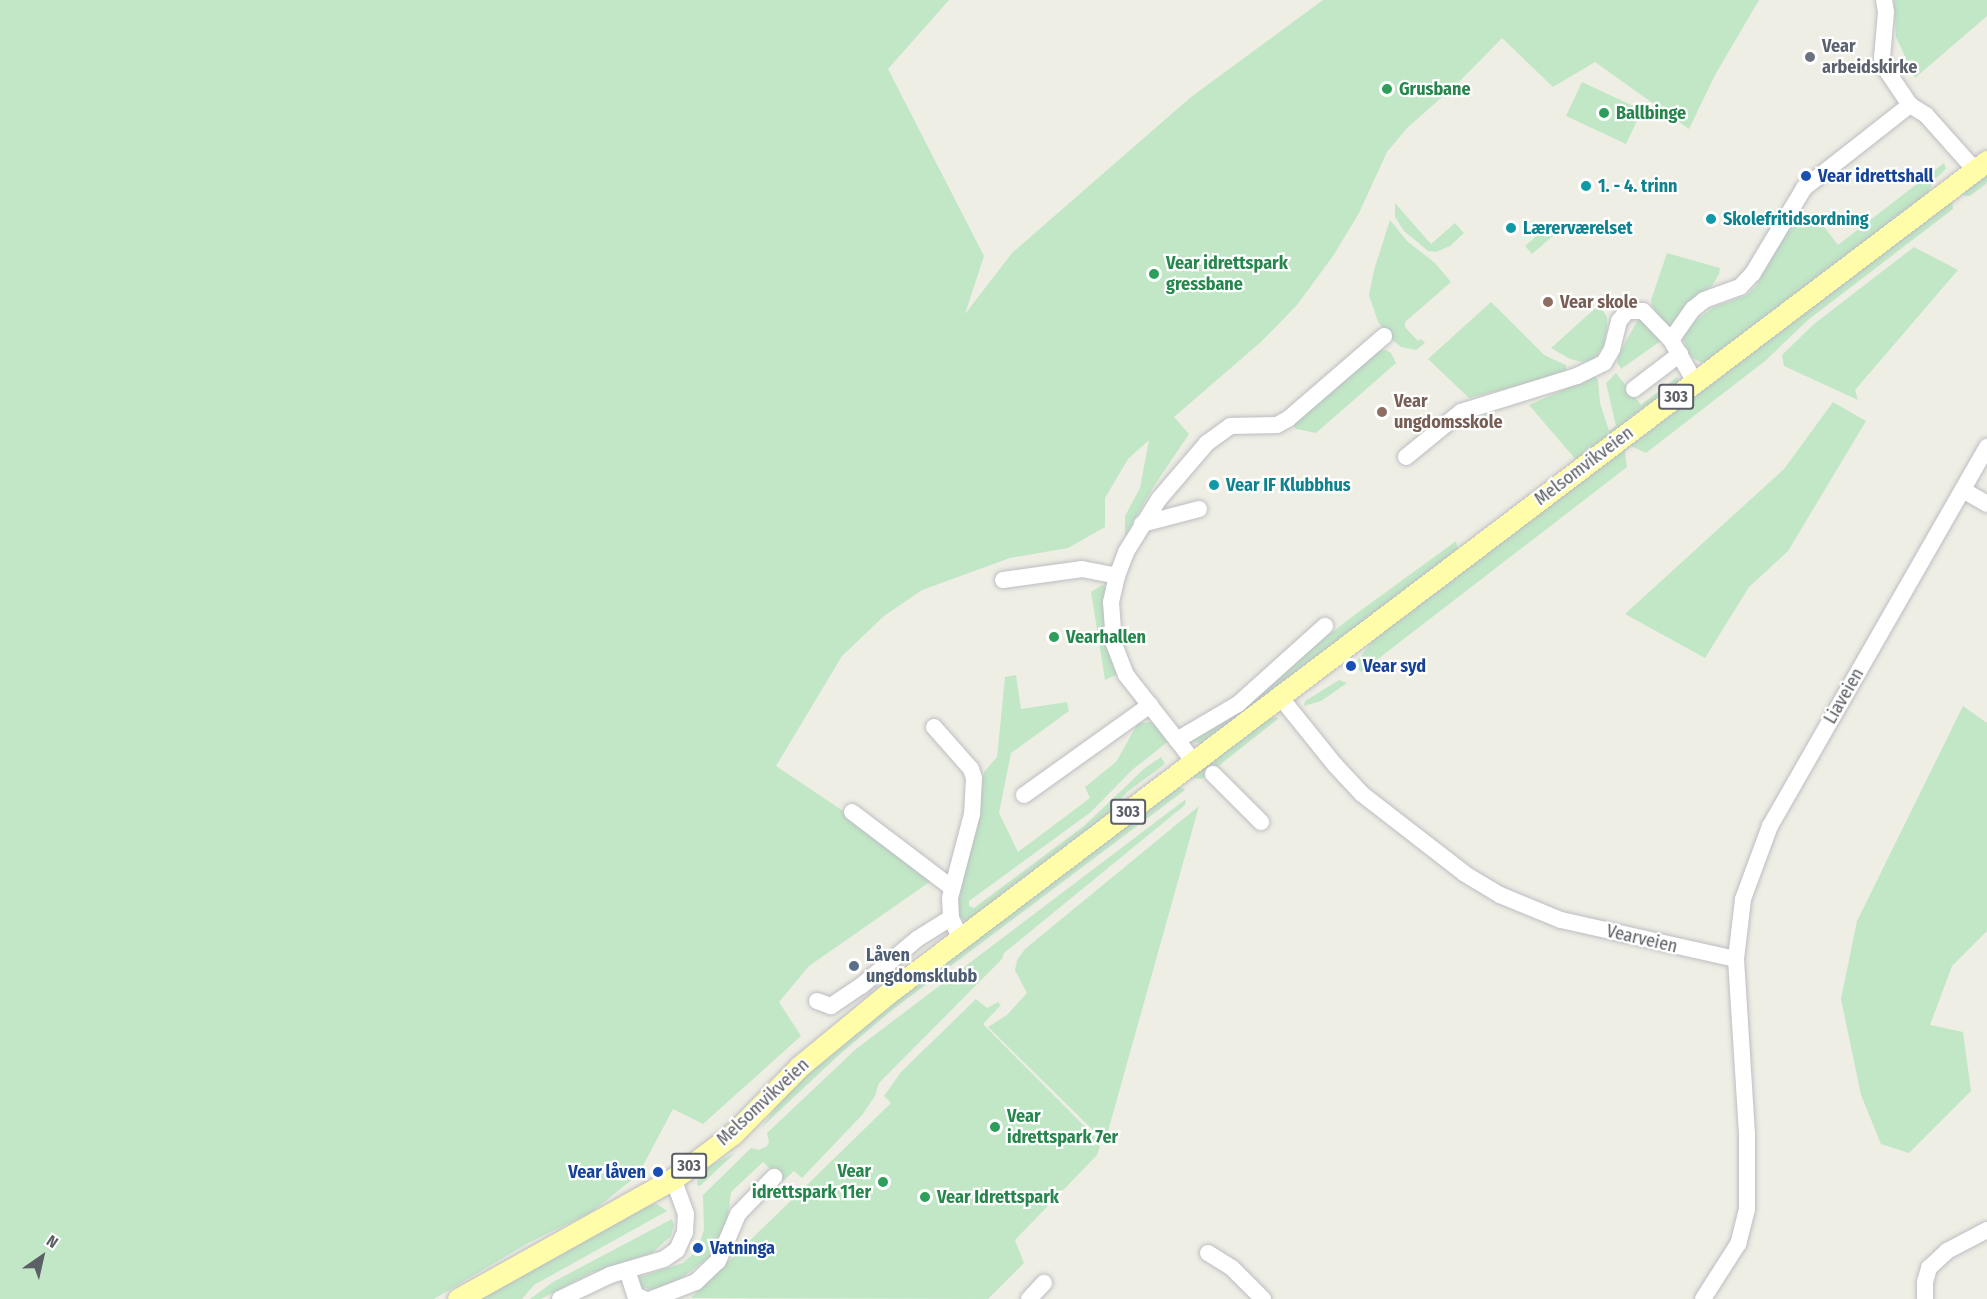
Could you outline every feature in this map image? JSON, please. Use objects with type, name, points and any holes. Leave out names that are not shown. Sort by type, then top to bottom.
[{"type":"main road","name":"Melsomvikveien","points":[[458,1299],[673,1179],[733,1134],[837,1033],[955,928],[1281,698],[1981,166]]},
{"type":"street","name":"Melsomvikveien","points":[[1884,0],[1886,12],[1882,58],[1891,79],[1910,105],[1926,115],[1981,166]]},
{"type":"street","points":[[1634,389],[1675,347],[1694,309],[1704,300],[1740,287],[1753,273],[1804,188],[1910,105]]},
{"type":"street","points":[[1406,457],[1461,412],[1577,376],[1605,363],[1612,349],[1619,321],[1627,311],[1643,311],[1675,347],[1695,382]]},
{"type":"street","points":[[1193,761],[1126,675],[1114,644],[1110,602],[1117,576],[1142,524],[1173,482],[1207,443],[1230,426],[1277,425],[1288,419],[1384,336]]},
{"type":"street","name":"Liaveien","points":[[1736,959],[1743,899],[1770,826],[1987,447]]},
{"type":"street","points":[[1963,490],[1987,504]]},
{"type":"street","points":[[1142,524],[1199,509]]},
{"type":"street","points":[[1003,580],[1082,570],[1117,576]]},
{"type":"street","points":[[1177,740],[1238,704],[1325,626]]},
{"type":"street","name":"Vearveien","points":[[1281,698],[1335,765],[1362,794],[1465,874],[1500,895],[1561,920],[1736,959]]},
{"type":"street","points":[[1024,795],[1150,705]]},
{"type":"street","points":[[934,727],[971,769],[974,778],[972,814],[952,888],[955,928]]},
{"type":"street","points":[[1214,774],[1261,822]]},
{"type":"street","points":[[852,812],[952,888]]},
{"type":"street","name":"Melsomvikveien","points":[[817,1001],[831,1006],[861,986],[917,939],[955,928]]},
{"type":"street","points":[[1703,1299],[1738,1244],[1747,1209],[1747,1134],[1736,959]]},
{"type":"street","points":[[652,1299],[696,1282],[718,1261],[738,1214],[774,1177]]},
{"type":"street","points":[[560,1299],[584,1285],[664,1259],[677,1250],[682,1241],[686,1214],[673,1179]]},
{"type":"street","points":[[1925,1299],[1925,1282],[1929,1269],[1947,1251],[1987,1230]]},
{"type":"street","points":[[1208,1253],[1232,1268],[1263,1299]]},
{"type":"street","points":[[627,1270],[635,1295],[644,1299]]},
{"type":"street","points":[[1029,1299],[1044,1283]]},
{"type":"green space","points":[[0,0],[949,0],[888,69],[984,256],[965,314],[1012,253],[1191,97],[1323,0],[1759,0],[1715,75],[1689,129],[1595,62],[1553,87],[1502,38],[1458,83],[1407,128],[1387,152],[1359,213],[1333,256],[1297,305],[1262,341],[1174,417],[1189,434],[1154,486],[1125,536],[1125,516],[1140,488],[1149,440],[1128,459],[1105,498],[1105,527],[1068,548],[1010,558],[922,590],[884,616],[842,656],[776,766],[867,827],[931,881],[809,966],[779,1002],[801,1036],[703,1124],[673,1109],[638,1175],[590,1213],[528,1243],[434,1299],[0,1299]]},
{"type":"green space","points":[[1894,0],[1987,0],[1987,16],[1915,78],[1896,37]]},
{"type":"green space","name":"Ballbinge","points":[[1582,82],[1642,110],[1626,144],[1566,116]]},
{"type":"green space","points":[[1944,163],[1946,169],[1934,180],[1927,195],[1705,364],[1694,359],[1688,352],[1683,337],[1693,322],[1714,307],[1747,295],[1755,287],[1786,234],[1801,215],[1816,216],[1838,245]]},
{"type":"green space","points":[[1987,172],[1987,183],[1970,196],[1964,196],[1963,192]]},
{"type":"green space","points":[[1952,199],[1953,209],[1808,320],[1765,361],[1646,453],[1631,446],[1625,451],[1627,467],[1361,672],[1354,665],[1376,636]]},
{"type":"green space","points":[[1395,203],[1431,244],[1455,223],[1464,233],[1450,246],[1436,252],[1428,251],[1404,231],[1395,217]]},
{"type":"green space","points":[[1390,220],[1407,241],[1435,263],[1451,282],[1405,322],[1405,327],[1418,341],[1421,339],[1425,343],[1416,350],[1401,347],[1391,339],[1378,322],[1369,295],[1374,270]]},
{"type":"green space","points":[[1547,227],[1554,235],[1532,254],[1525,246]]},
{"type":"green space","points":[[1914,247],[1958,270],[1855,390],[1858,400],[1784,366],[1782,355],[1814,324]]},
{"type":"green space","points":[[1667,253],[1720,268],[1712,286],[1696,296],[1668,328],[1653,308],[1651,300]]},
{"type":"green space","points":[[1491,302],[1544,355],[1566,365],[1566,374],[1469,398],[1428,359]]},
{"type":"green space","points":[[1599,305],[1607,317],[1607,329],[1604,346],[1593,360],[1582,362],[1570,359],[1551,348]]},
{"type":"green space","points":[[1640,316],[1662,340],[1621,369],[1617,362],[1619,354]]},
{"type":"green space","points":[[1386,350],[1391,353],[1396,363],[1316,433],[1296,429],[1292,424],[1378,351]]},
{"type":"green space","points":[[1616,373],[1641,405],[1677,377],[1679,381],[1677,385],[1577,461],[1529,405],[1595,376],[1598,380],[1600,403],[1609,431],[1616,426],[1606,383]]},
{"type":"green space","points":[[1833,402],[1866,421],[1788,551],[1749,587],[1705,658],[1625,614],[1784,469]]},
{"type":"green space","points":[[1456,541],[1458,550],[1203,744],[1192,740],[1349,619]]},
{"type":"green space","points":[[1102,585],[1106,588],[1105,624],[1116,675],[1105,680],[1091,592]]},
{"type":"green space","points":[[1016,675],[1021,709],[1067,702],[1069,711],[1011,753],[999,813],[1018,852],[1090,798],[1085,787],[1116,762],[1138,723],[1150,722],[1159,726],[1170,740],[1132,770],[1091,812],[969,901],[969,906],[974,908],[1084,826],[1145,768],[1161,757],[1165,764],[1127,792],[1109,813],[966,922],[955,913],[961,875],[984,772],[997,757],[1005,677]]},
{"type":"green space","points":[[1339,680],[1347,683],[1321,701],[1304,706],[1305,701]]},
{"type":"green space","points":[[1963,706],[1987,723],[1987,931],[1952,966],[1930,1025],[1963,1032],[1971,1091],[1909,1153],[1881,1144],[1861,1095],[1841,999],[1857,921]]},
{"type":"green space","points":[[1272,717],[1279,718],[1202,779],[1191,778],[1191,774]]},
{"type":"green space","points":[[1178,785],[1185,790],[892,1010],[840,1054],[761,1128],[789,1090],[844,1039]]},
{"type":"green space","points":[[1186,799],[1185,805],[1004,953],[1002,959],[879,1083],[875,1096],[862,1115],[802,1178],[794,1171],[783,1181],[763,1162],[731,1192],[724,1246],[675,1283],[653,1290],[642,1287],[638,1281],[640,1277],[683,1263],[697,1250],[704,1230],[703,1195],[751,1148],[759,1150],[767,1146],[769,1142],[767,1133],[856,1049]]},
{"type":"green space","points":[[1199,806],[1105,1142],[988,1027],[1007,1015],[1027,993],[1015,970],[1017,960],[1025,949]]},
{"type":"green space","name":"Vear Idrettspark","points":[[976,999],[987,1008],[998,1002],[1001,1005],[983,1024],[1101,1143],[1097,1155],[1015,1240],[1024,1263],[988,1299],[691,1298],[891,1103],[884,1096],[901,1072]]},
{"type":"green space","points":[[735,1153],[700,1186],[697,1185],[698,1176],[703,1169]]},
{"type":"green space","points":[[657,1204],[667,1211],[534,1285],[522,1299],[478,1299],[646,1206]]},
{"type":"green space","points":[[672,1219],[674,1225],[671,1236],[652,1253],[591,1273],[541,1299],[530,1299],[553,1282]]},
{"type":"place","name":"Vear arbeidskirke","points":[[1810,57]]},
{"type":"place","name":"Grusbane","points":[[1387,89]]},
{"type":"place","name":"Ballbinge","points":[[1604,113]]},
{"type":"place","name":"Vear idrettshall","points":[[1806,176]]},
{"type":"place","name":"1. - 4. trinn","points":[[1586,186]]},
{"type":"place","name":"Skolefritidsordning","points":[[1711,219]]},
{"type":"place","name":"Lærerværelset","points":[[1511,228]]},
{"type":"place","name":"Vear idrettspark gressbane","points":[[1154,274]]},
{"type":"place","name":"Vear skole","points":[[1548,302]]},
{"type":"place","name":"Vear ungdomsskole","points":[[1382,412]]},
{"type":"place","name":"Vear IF Klubbhus","points":[[1214,485]]},
{"type":"place","name":"Vearhallen","points":[[1054,637]]},
{"type":"place","name":"Vear syd","points":[[1351,666]]},
{"type":"place","name":"Låven ungdomsklubb","points":[[854,966]]},
{"type":"place","name":"Vear idrettspark 7er","points":[[995,1127]]},
{"type":"place","name":"Vear låven","points":[[658,1172]]},
{"type":"place","name":"Vear idrettspark 11er","points":[[883,1182]]},
{"type":"place","name":"Vear Idrettspark","points":[[925,1197]]},
{"type":"place","name":"Vatninga","points":[[698,1248]]}]
